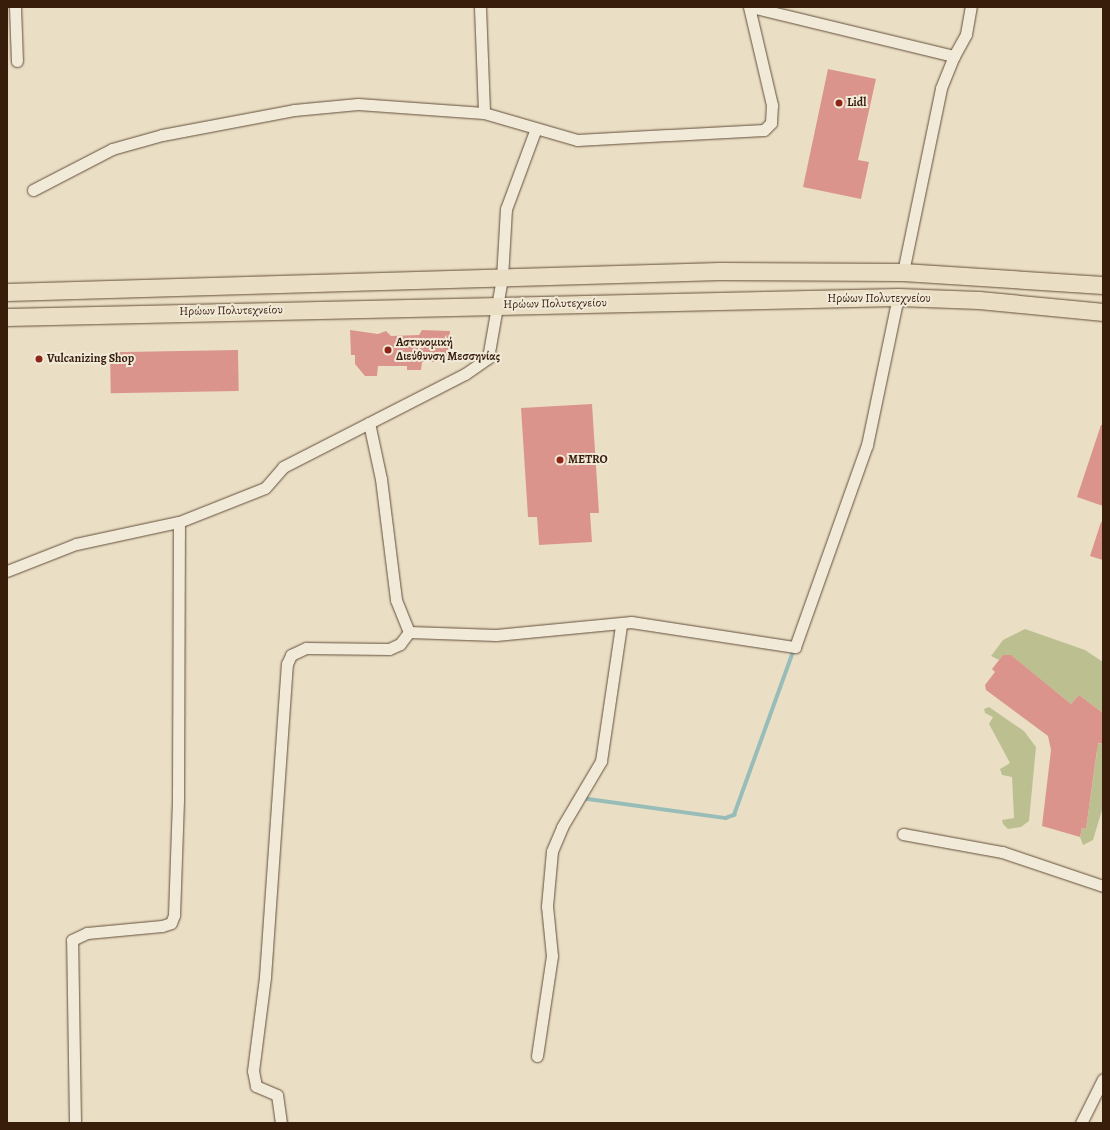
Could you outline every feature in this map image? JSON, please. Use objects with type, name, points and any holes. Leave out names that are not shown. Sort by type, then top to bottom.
[{"type":"main road","name":"Ηρώων Πολυτεχνείου","points":[[7,292],[720,271],[903,272],[1103,285]]},
{"type":"main road","name":"Ηρώων Πολυτεχνείου","points":[[7,317],[898,297],[979,300],[1103,312]]},
{"type":"street","points":[[15,7],[17,61]]},
{"type":"street","points":[[480,7],[484,113]]},
{"type":"street","points":[[33,190],[112,149],[162,135],[294,110],[398,105],[484,113],[535,131],[577,140],[606,141],[767,129],[772,119],[771,101],[750,7],[954,56]]},
{"type":"street","points":[[903,272],[941,88],[954,56],[966,34],[972,7]]},
{"type":"street","points":[[7,571],[76,544],[179,522],[265,488],[283,467],[465,374],[488,358],[502,278],[502,225],[507,201],[535,131]]},
{"type":"street","points":[[408,632],[496,635],[621,625],[631,622],[795,647],[867,445],[898,297]]},
{"type":"street","points":[[369,423],[381,479],[396,600],[408,632]]},
{"type":"street","points":[[75,1123],[72,940],[87,933],[162,926],[171,923],[174,915],[178,799],[179,522]]},
{"type":"street","points":[[537,1056],[552,956],[547,906],[552,851],[562,827],[601,761],[621,625]]},
{"type":"street","points":[[280,1123],[277,1095],[256,1086],[253,1071],[265,977],[287,664],[291,655],[306,648],[389,649],[400,644],[408,632]]},
{"type":"street","points":[[903,834],[1002,852],[1103,886]]},
{"type":"street","points":[[1081,1123],[1103,1079]]},
{"type":"green space","points":[[1025,629],[1085,650],[1103,662],[1103,713],[1079,695],[1071,704],[1012,656],[1003,655],[999,660],[991,656],[1003,640]]},
{"type":"green space","points":[[989,707],[1024,731],[1036,747],[1029,821],[1021,827],[1008,829],[1003,824],[1002,820],[1014,818],[1012,777],[1002,775],[1000,769],[1010,763],[989,724],[993,717],[985,713],[984,709]]},
{"type":"green space","points":[[1095,743],[1103,744],[1103,807],[1093,840],[1083,845],[1080,837],[1082,828],[1086,829],[1097,751]]},
{"type":"building","points":[[828,69],[876,79],[858,160],[869,162],[861,199],[803,187]]},
{"type":"building","points":[[350,330],[378,334],[386,331],[391,336],[419,335],[422,330],[450,331],[448,355],[435,362],[422,362],[421,370],[407,370],[407,366],[378,366],[377,376],[365,376],[355,364],[355,355],[351,355]]},
{"type":"building","points":[[238,350],[239,391],[111,393],[110,352]]},
{"type":"building","name":"METRO","points":[[592,404],[599,513],[590,513],[592,542],[539,545],[537,517],[528,517],[521,408]]},
{"type":"building","points":[[1101,425],[1103,425],[1103,506],[1077,497]]},
{"type":"building","points":[[1101,522],[1103,522],[1103,560],[1090,556]]},
{"type":"building","points":[[1003,655],[1011,655],[1071,704],[1079,695],[1103,713],[1103,744],[1098,743],[1086,829],[1082,828],[1080,837],[1042,826],[1051,750],[1048,736],[986,690],[985,685],[995,672],[992,669]]},
{"type":"waterway","points":[[581,798],[726,818],[734,815],[794,649]]},
{"type":"place","name":"Lidl","points":[[839,103]]},
{"type":"place","name":"Αστυνομική Διεύθυνση Μεσσηνίας","points":[[388,350]]},
{"type":"place","name":"Vulcanizing Shop","points":[[39,359]]},
{"type":"place","name":"METRO","points":[[560,460]]}]
